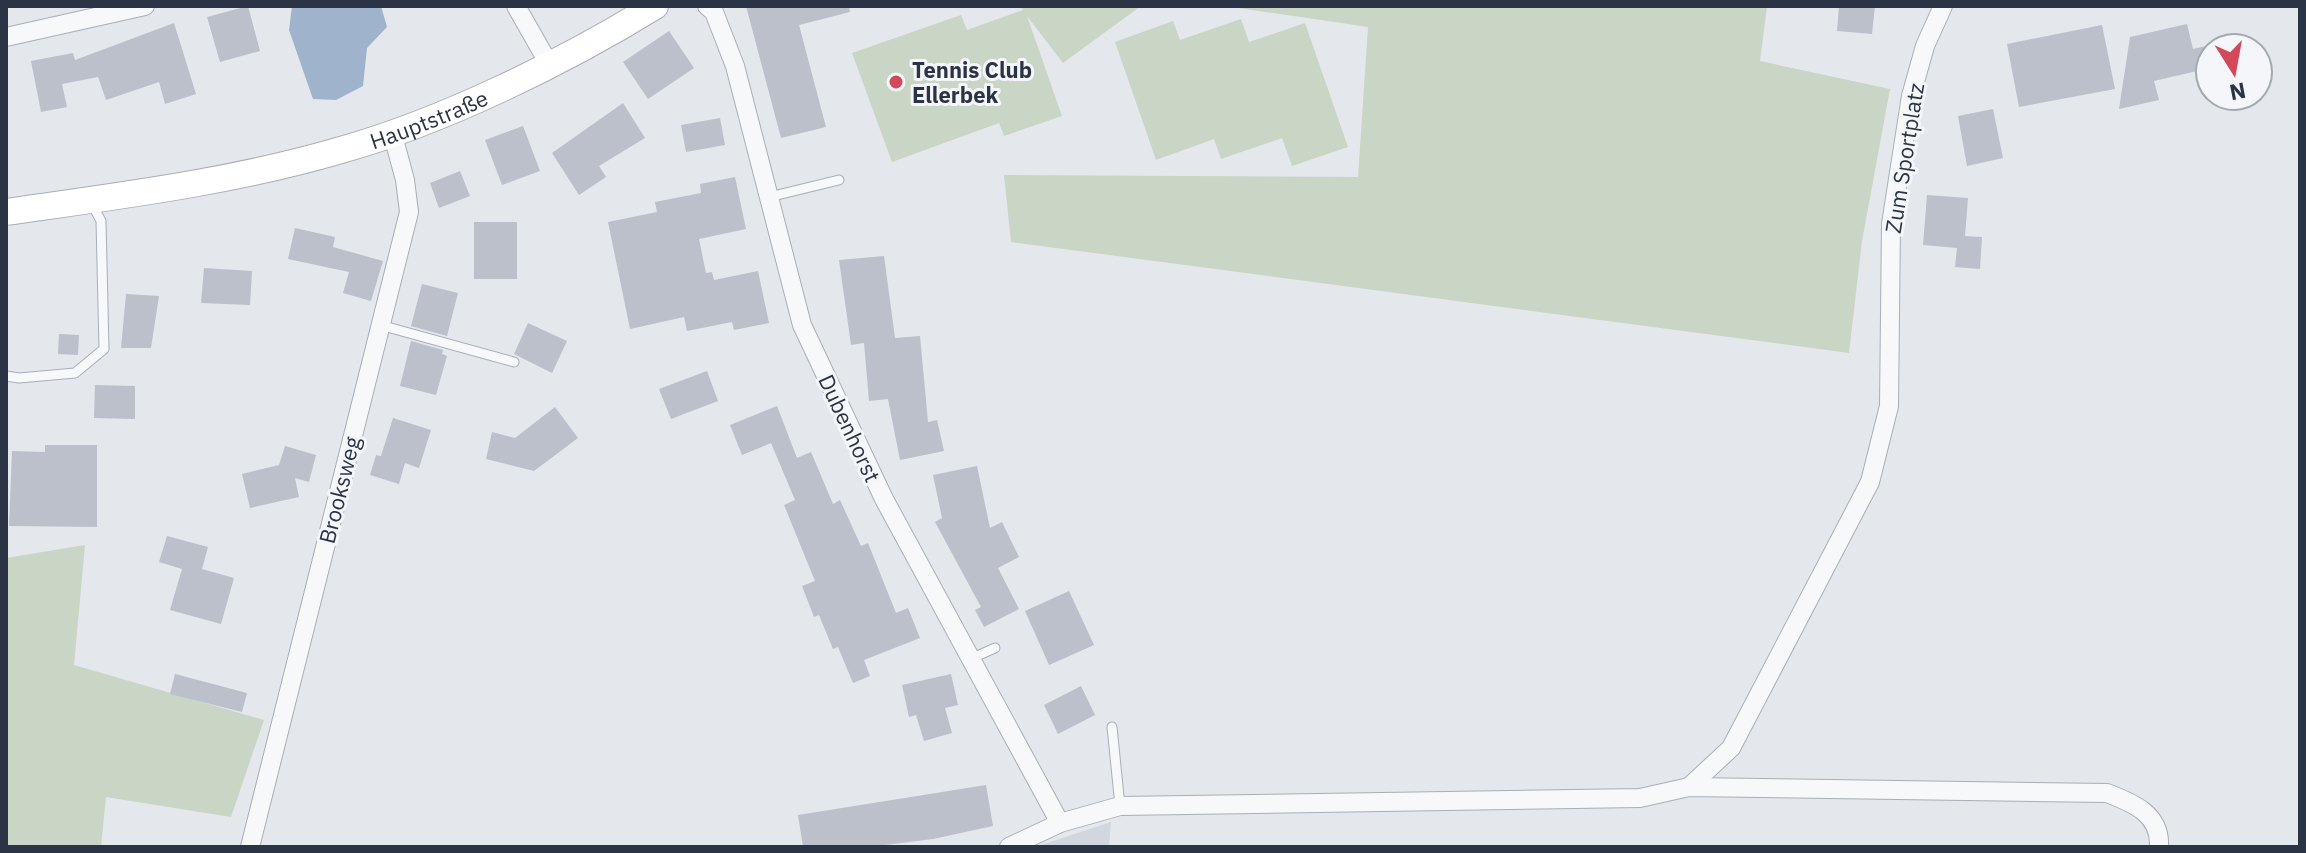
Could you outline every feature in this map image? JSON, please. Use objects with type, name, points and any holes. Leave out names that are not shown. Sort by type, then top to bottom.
[{"type":"main road","name":"Hauptstraße","points":[[6,212],[185,185],[317,156],[392,132],[549,64],[655,6]]},
{"type":"street","points":[[6,37],[145,6]]},
{"type":"street","points":[[516,6],[549,64]]},
{"type":"street","name":"Dubenhorst","points":[[707,6],[714,12],[735,66],[802,325],[884,499],[1060,823]]},
{"type":"street","name":"Zum Sportplatz","points":[[1689,787],[1731,748],[1870,482],[1889,406],[1891,224],[1911,96],[1925,46],[1943,6]]},
{"type":"street","name":"Brooksweg","points":[[250,847],[409,212],[405,180],[392,132]]},
{"type":"street","points":[[1009,847],[1060,823],[1120,806],[1640,798],[1689,787],[2107,793],[2142,806],[2159,836],[2159,847]]},
{"type":"lane","points":[[769,197],[839,180]]},
{"type":"lane","points":[[6,376],[19,378],[75,373],[104,349],[101,221],[89,200]]},
{"type":"lane","points":[[380,325],[514,362]]},
{"type":"lane","points":[[970,659],[995,648]]},
{"type":"lane","points":[[1112,727],[1120,806]]},
{"type":"shaded area","points":[[1111,822],[1109,847],[1035,847]]},
{"type":"green space","points":[[1020,6],[1141,6],[1063,63],[1027,16],[1062,116],[1004,136],[999,123],[892,162],[852,53],[961,15],[967,30],[1023,10]]},
{"type":"green space","points":[[1225,6],[1767,6],[1760,61],[1890,89],[1862,241],[1849,353],[1011,242],[1004,175],[1358,177],[1368,27]]},
{"type":"green space","points":[[1241,19],[1249,42],[1305,23],[1348,147],[1292,166],[1282,138],[1221,159],[1214,139],[1156,160],[1115,42],[1173,21],[1180,40]]},
{"type":"green space","points":[[85,545],[74,665],[264,720],[231,817],[106,797],[101,847],[6,847],[6,558]]},
{"type":"water","points":[[292,6],[381,6],[387,27],[367,48],[363,86],[336,100],[313,99],[289,30]]},
{"type":"building","points":[[248,6],[260,51],[220,62],[207,17]]},
{"type":"building","points":[[746,6],[849,6],[850,12],[799,25],[826,127],[781,138]]},
{"type":"building","points":[[1839,6],[1875,6],[1872,34],[1837,31]]},
{"type":"building","points":[[174,23],[196,94],[165,104],[159,82],[106,100],[98,77],[62,84],[67,107],[41,112],[31,61],[73,53],[75,60]]},
{"type":"building","points":[[2187,24],[2194,49],[2194,72],[2154,81],[2159,100],[2119,109],[2130,37]]},
{"type":"building","points":[[2102,25],[2115,89],[2019,107],[2007,44]]},
{"type":"building","points":[[669,31],[694,68],[648,99],[623,62]]},
{"type":"building","points":[[623,103],[645,138],[599,166],[606,177],[579,195],[552,153]]},
{"type":"building","points":[[1993,109],[2003,158],[1967,166],[1958,116]]},
{"type":"building","points":[[720,118],[725,145],[686,152],[681,125]]},
{"type":"building","points":[[523,126],[540,171],[502,185],[485,140]]},
{"type":"building","points":[[460,171],[470,196],[439,208],[430,183]]},
{"type":"building","points":[[735,177],[746,229],[699,239],[706,273],[712,272],[714,280],[758,271],[769,323],[734,330],[732,322],[687,331],[684,317],[630,329],[608,222],[657,212],[655,202],[701,193],[700,184]]},
{"type":"building","points":[[1927,195],[1968,198],[1965,236],[1982,237],[1980,269],[1955,267],[1957,248],[1923,245]]},
{"type":"building","points":[[474,222],[517,222],[517,279],[474,279]]},
{"type":"building","points":[[295,228],[335,237],[333,247],[383,261],[371,301],[343,293],[349,272],[288,259]]},
{"type":"building","points":[[884,256],[895,338],[920,336],[928,422],[937,420],[944,451],[900,460],[888,399],[869,401],[864,343],[851,345],[839,260]]},
{"type":"building","points":[[204,268],[252,271],[250,305],[201,303]]},
{"type":"building","points":[[422,284],[458,293],[447,336],[411,326]]},
{"type":"building","points":[[126,294],[159,296],[151,348],[121,348]]},
{"type":"building","points":[[528,323],[567,341],[552,373],[514,354]]},
{"type":"building","points":[[59,334],[79,335],[78,355],[58,354]]},
{"type":"building","points":[[411,341],[443,350],[442,354],[447,356],[436,395],[400,386]]},
{"type":"building","points":[[707,371],[718,401],[671,419],[659,389]]},
{"type":"building","points":[[95,385],[135,386],[135,419],[94,418]]},
{"type":"building","points":[[777,406],[797,458],[811,452],[833,504],[840,500],[861,546],[868,543],[896,613],[908,608],[920,638],[864,660],[870,676],[853,683],[838,647],[833,649],[819,615],[814,617],[802,586],[815,581],[784,505],[795,500],[771,443],[742,455],[730,425]]},
{"type":"building","points":[[555,407],[578,438],[534,471],[486,459],[492,432],[515,438]]},
{"type":"building","points":[[393,418],[431,430],[419,468],[405,463],[399,484],[370,475],[376,455],[381,456]]},
{"type":"building","points":[[45,445],[97,445],[97,527],[9,526],[12,451],[45,452]]},
{"type":"building","points":[[285,446],[316,455],[309,482],[295,478],[299,497],[250,508],[242,474],[279,465]]},
{"type":"building","points":[[977,466],[990,528],[1002,522],[1019,557],[998,568],[1019,609],[984,627],[975,610],[981,607],[935,522],[942,518],[933,475]]},
{"type":"building","points":[[167,536],[208,547],[202,569],[234,578],[221,624],[170,610],[182,569],[159,562]]},
{"type":"building","points":[[1069,591],[1094,645],[1049,665],[1025,611]]},
{"type":"building","points":[[175,674],[247,693],[242,712],[170,694]]},
{"type":"building","points":[[951,674],[958,705],[945,708],[952,733],[924,741],[916,715],[909,717],[902,685]]},
{"type":"building","points":[[1081,686],[1095,715],[1058,734],[1044,705]]},
{"type":"building","points":[[986,785],[993,826],[933,839],[869,847],[803,847],[798,815]]},
{"type":"place","name":"Tennis Club Ellerbek","points":[[896,82]]}]
